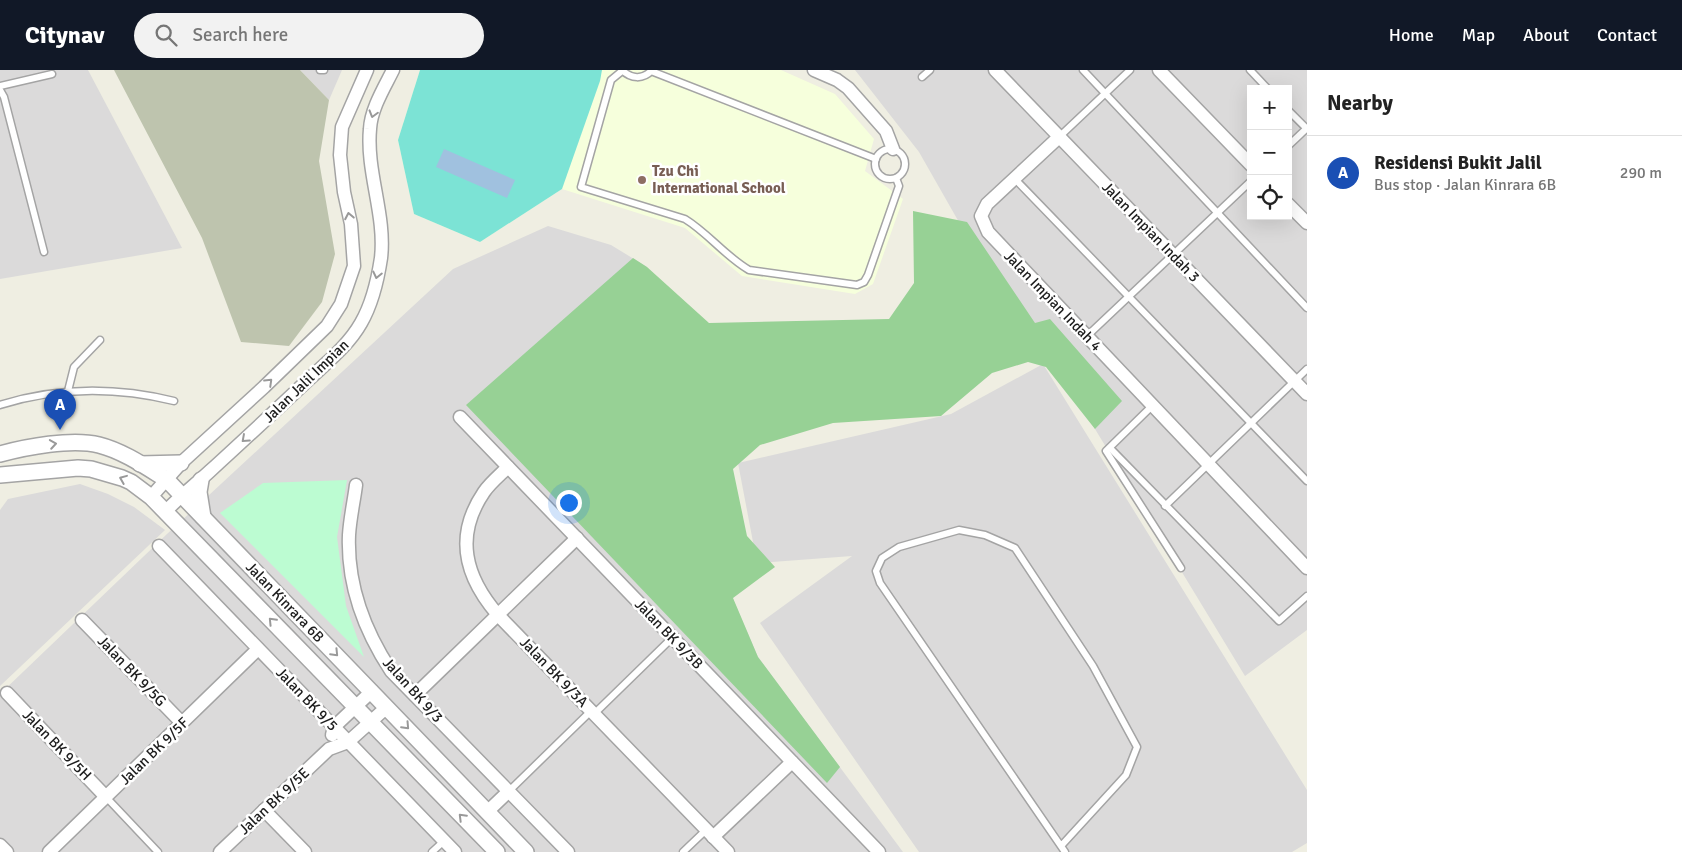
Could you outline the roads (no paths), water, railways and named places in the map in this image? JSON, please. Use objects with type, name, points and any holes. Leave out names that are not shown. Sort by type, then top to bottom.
[{"type":"street","name":"Jalan Jalil Impian","points":[[151,497],[182,463],[327,326],[341,304],[354,266],[354,246],[340,155],[342,127],[367,70]]},
{"type":"street","name":"Jalan Jalil Impian","points":[[165,512],[181,495],[201,480],[348,342],[362,322],[373,293],[381,257],[381,228],[370,148],[370,128],[375,108],[394,70]]},
{"type":"street","points":[[814,70],[837,80],[848,88],[886,131],[893,149]]},
{"type":"street","name":"Jalan Impian Indah 3","points":[[995,70],[1307,394]]},
{"type":"street","points":[[1159,70],[1247,161]]},
{"type":"street","name":"Jalan Impian Indah 4","points":[[1059,136],[987,204],[981,216],[988,232],[1307,568]]},
{"type":"street","points":[[1292,208],[1307,223]]},
{"type":"street","name":"Jalan BK 9/3B","points":[[460,417],[878,852]]},
{"type":"street","name":"Jalan Kinrara 6B","points":[[2,453],[60,442],[98,445],[140,464],[167,480],[526,852]]},
{"type":"street","points":[[140,464],[182,463]]},
{"type":"street","name":"Jalan BK 9/3A","points":[[508,467],[484,491],[467,532],[466,552],[470,571],[486,601],[728,852]]},
{"type":"street","name":"Jalan Kinrara 6B","points":[[2,476],[78,468],[91,469],[131,482],[151,497],[497,852]]},
{"type":"street","points":[[201,480],[199,492],[204,518]]},
{"type":"street","name":"Jalan BK 9/3","points":[[356,485],[349,534],[350,569],[357,603],[381,656],[391,671],[568,852]]},
{"type":"street","points":[[415,695],[576,538]]},
{"type":"street","name":"Jalan BK 9/5","points":[[159,546],[454,852]]},
{"type":"street","name":"Jalan BK 9/5G","points":[[82,620],[182,723]]},
{"type":"street","name":"Jalan BK 9/5F","points":[[49,852],[258,649]]},
{"type":"street","points":[[329,749],[334,727],[372,691]]},
{"type":"street","name":"Jalan BK 9/5H","points":[[7,693],[106,797]]},
{"type":"street","name":"Jalan BK 9/5E","points":[[220,852],[329,749],[348,742],[387,707]]},
{"type":"street","points":[[709,833],[792,762]]},
{"type":"street","points":[[487,812],[509,791]]},
{"type":"street","points":[[264,810],[305,852]]},
{"type":"street","points":[[0,845],[7,852]]},
{"type":"lane","points":[[876,159],[651,71],[640,77],[633,77],[622,70],[611,80],[581,187],[685,219],[698,227],[738,263],[749,270],[857,285],[864,282],[868,276],[899,186],[896,178]]},
{"type":"lane","points":[[922,77],[930,70]]},
{"type":"lane","points":[[1083,70],[1307,308]]},
{"type":"lane","points":[[1059,136],[1130,70]]},
{"type":"lane","points":[[1250,70],[1264,85]]},
{"type":"lane","points":[[0,86],[52,74]]},
{"type":"lane","points":[[0,90],[4,97],[44,252]]},
{"type":"lane","points":[[1292,114],[1307,128],[1292,142]]},
{"type":"lane","points":[[893,149],[901,154],[905,162],[903,171],[896,178],[886,178],[878,173],[875,164],[876,159],[884,150],[893,149]]},
{"type":"lane","points":[[1014,178],[1307,481]]},
{"type":"lane","points":[[1087,336],[1247,185]]},
{"type":"lane","points":[[68,391],[74,367],[100,340]]},
{"type":"lane","points":[[1165,506],[1307,370]]},
{"type":"lane","points":[[0,405],[39,395],[68,391],[120,392],[174,400]]},
{"type":"lane","points":[[1152,406],[1106,451],[1181,568]]},
{"type":"lane","points":[[1110,448],[1279,621],[1307,596]]},
{"type":"lane","points":[[959,530],[985,535],[1015,548],[1093,666],[1137,747],[1126,775],[1063,849],[880,584],[876,571],[882,558],[900,547],[959,530]]},
{"type":"lane","points":[[509,791],[672,638]]},
{"type":"lane","points":[[106,797],[158,852]]},
{"type":"lane","points":[[683,852],[709,833]]},
{"type":"lane","points":[[432,852],[444,841]]},
{"type":"place","name":"Tzu Chi International School","points":[[642,180]]},
{"type":"place","name":"Residensi Bukit Jalil","points":[[60,430]]}]
